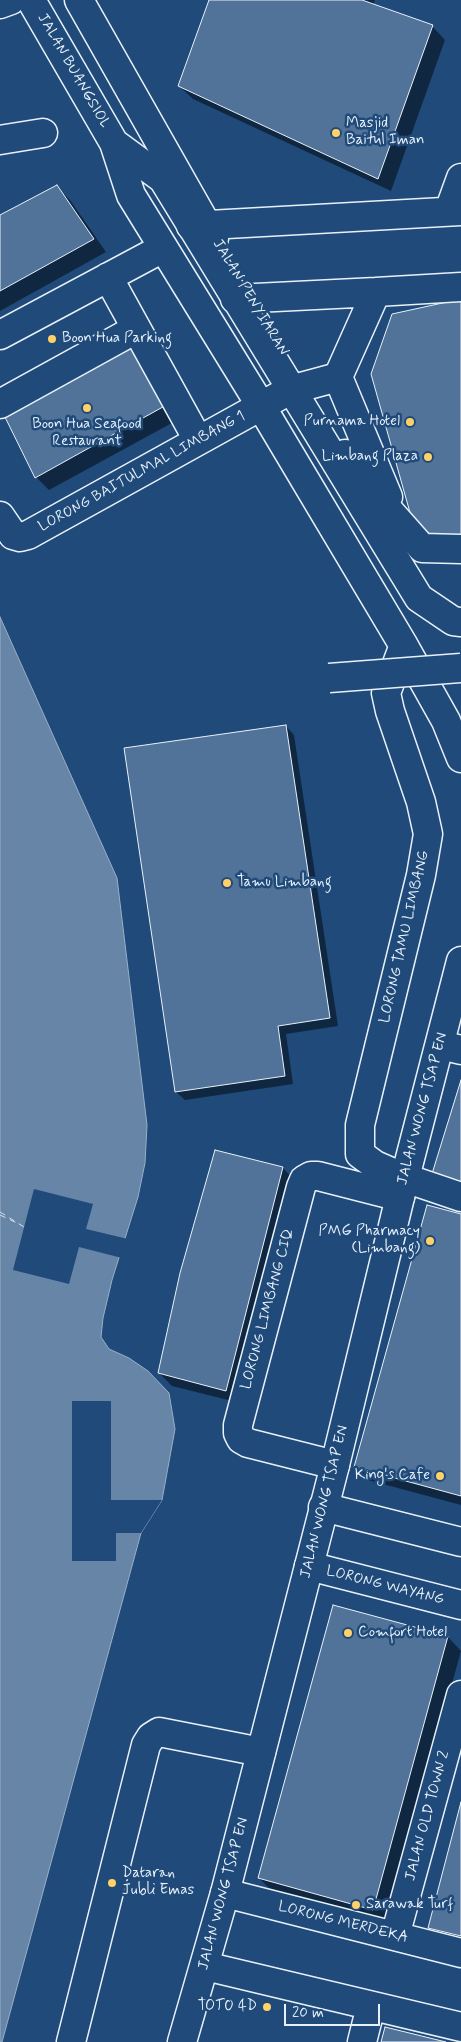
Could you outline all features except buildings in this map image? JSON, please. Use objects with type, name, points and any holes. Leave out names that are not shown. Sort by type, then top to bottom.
[{"type":"main road","points":[[0,4],[10,0]]},
{"type":"main road","name":"JALAN BUANGSIOL","points":[[31,0],[114,143]]},
{"type":"main road","name":"JALAN PENYIARAN","points":[[79,0],[199,225]]},
{"type":"main road","points":[[0,140],[43,133]]},
{"type":"main road","points":[[114,143],[163,179],[199,225],[297,388],[419,598],[452,622],[461,622]]},
{"type":"main road","points":[[114,143],[131,195],[261,406],[404,646],[446,721],[461,758]]},
{"type":"main road","points":[[199,225],[455,211],[461,178]]},
{"type":"main road","points":[[0,335],[163,248]]},
{"type":"main road","points":[[108,277],[198,440]]},
{"type":"main road","points":[[243,298],[461,288]]},
{"type":"main road","points":[[376,292],[338,377],[397,520],[411,549],[429,557],[461,556]]},
{"type":"main road","points":[[0,404],[136,329]]},
{"type":"main road","name":"LORONG BAITULMAL LIMBANG 1","points":[[0,516],[13,535],[20,537],[28,535],[261,406],[297,388],[338,377]]},
{"type":"main road","points":[[297,388],[361,479],[422,548],[461,549]]},
{"type":"main road","name":"LORONG TAMU LIMBANG","points":[[403,1188],[360,1154],[360,1126],[421,875],[428,834],[421,802],[390,711],[386,693],[391,675],[404,646]]},
{"type":"main road","points":[[329,678],[461,668]]},
{"type":"main road","name":"JALAN WONG TSAP EN","points":[[182,2042],[225,1894],[335,1465],[403,1188],[450,1047],[461,961]]},
{"type":"main road","name":"LORONG LIMBANG CIQ","points":[[335,1465],[248,1443],[241,1439],[238,1433],[238,1425],[300,1187],[304,1180],[311,1176],[318,1176],[403,1188]]},
{"type":"main road","points":[[403,1188],[461,1198]]},
{"type":"main road","points":[[323,1507],[461,1542]]},
{"type":"main road","name":"LORONG WAYANG","points":[[309,1566],[461,1605]]},
{"type":"main road","name":"JALAN OLD TOWN 2","points":[[394,1936],[461,1696]]},
{"type":"main road","points":[[71,2042],[146,1745],[151,1737],[159,1732],[261,1752]]},
{"type":"main road","name":"LORONG MERDEKA","points":[[225,1894],[461,1953]]},
{"type":"main road","points":[[205,1966],[461,2027]]},
{"type":"main road","points":[[362,2042],[371,2006]]},
{"type":"water","points":[[0,617],[117,878],[147,1125],[145,1163],[138,1197],[112,1280],[103,1318],[101,1337],[109,1349],[129,1358],[148,1371],[169,1393],[175,1429],[162,1500],[141,1533],[2,2042],[0,2042]]},
{"type":"pier","points":[[34,1189],[93,1204],[86,1229],[128,1239],[122,1258],[79,1247],[69,1284],[13,1270]]},
{"type":"pier","points":[[72,1401],[111,1401],[111,1500],[162,1500],[141,1533],[116,1533],[116,1561],[72,1561]]},
{"type":"ferry route","points":[[0,1212],[24,1227]]},
{"type":"ferry route","points":[[0,1215],[17,1223]]},
{"type":"place","name":"Masjid Baitul Iman","points":[[336,133]]},
{"type":"place","name":"Boon Hua Parking","points":[[52,339]]},
{"type":"place","name":"Boon Hua Seafood Restaurant","points":[[87,408]]},
{"type":"place","name":"Purnama Hotel","points":[[410,422]]},
{"type":"place","name":"Limbang Plaza","points":[[428,457]]},
{"type":"place","name":"Tamu Limbang","points":[[227,883]]},
{"type":"place","name":"PMG Pharmacy (Limbang)","points":[[430,1241]]},
{"type":"place","name":"King's Cafe","points":[[440,1476]]},
{"type":"place","name":"Comfort Hotel","points":[[348,1633]]},
{"type":"place","name":"Dataran Jubli Emas","points":[[112,1883]]},
{"type":"place","name":"Sarawak Turf","points":[[356,1905]]},
{"type":"place","name":"TOTO 4D","points":[[267,2007]]}]
